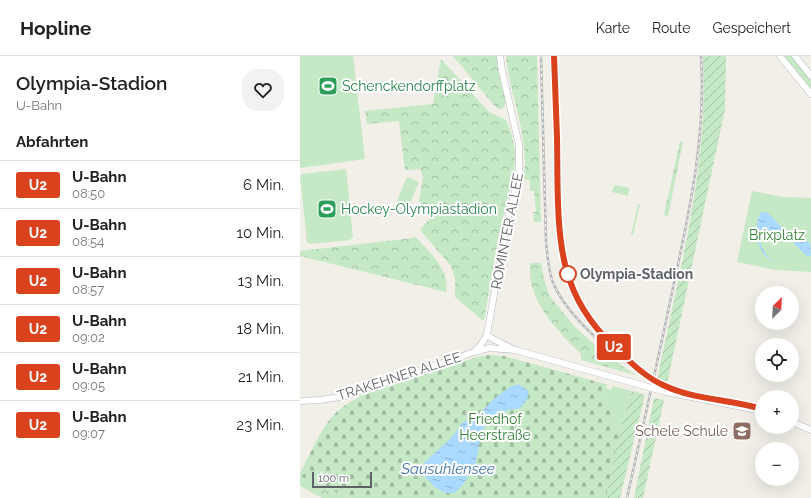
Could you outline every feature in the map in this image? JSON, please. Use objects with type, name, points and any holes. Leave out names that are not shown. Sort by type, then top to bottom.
[{"type":"main road","name":"ROMINTER ALLEE","points":[[487,334],[503,240],[517,183],[520,159],[519,145],[500,56]]},
{"type":"main road","points":[[780,56],[811,94]]},
{"type":"main road","points":[[795,56],[811,76]]},
{"type":"main road","points":[[474,352],[480,346],[487,334],[493,339],[515,350],[666,392],[755,410]]},
{"type":"main road","name":"TRAKEHNER ALLEE","points":[[300,400],[328,399],[346,396],[489,348],[515,350]]},
{"type":"main road","points":[[799,425],[811,430]]},
{"type":"green space","name":"Schenckendorffplatz","points":[[300,56],[353,56],[365,159],[300,168]]},
{"type":"green space","points":[[453,56],[497,56],[498,71],[506,103],[503,108],[499,109],[494,105]]},
{"type":"green space","points":[[506,56],[537,56],[541,222],[534,222],[533,212],[536,212],[534,191],[530,191],[530,180],[523,180],[525,164],[524,149],[520,122],[510,82]]},
{"type":"green space","points":[[703,56],[726,56],[725,109],[667,384],[657,380],[693,204],[703,122]]},
{"type":"green space","points":[[783,56],[793,56],[811,79],[811,92]]},
{"type":"green space","points":[[441,59],[489,112],[506,120],[511,132],[515,151],[514,171],[498,239],[484,320],[482,320],[455,297],[455,279],[451,266],[420,230],[432,216],[419,201],[423,177],[420,169],[405,170],[399,121],[367,124],[365,111],[433,104]]},
{"type":"green space","points":[[680,141],[683,142],[668,216],[664,215]]},
{"type":"green space","name":"Hockey-Olympiastadion","points":[[346,169],[353,237],[350,240],[310,244],[307,242],[300,176],[302,174]]},
{"type":"green space","points":[[407,177],[419,182],[409,206],[397,201]]},
{"type":"green space","points":[[614,185],[629,188],[628,196],[612,192]]},
{"type":"green space","name":"Brixplatz","points":[[752,191],[783,197],[811,198],[811,272],[776,270],[737,262]]},
{"type":"green space","points":[[638,204],[640,204],[633,235],[631,235]]},
{"type":"green space","points":[[415,236],[442,269],[447,284],[446,292],[300,256],[300,251],[413,238]]},
{"type":"green space","points":[[530,263],[541,263],[549,295],[574,326],[597,347],[635,375],[581,360],[581,354],[551,321],[539,303],[531,282]]},
{"type":"green space","name":"Friedhof Heerstraße","points":[[487,355],[504,356],[605,384],[603,392],[619,433],[606,498],[349,498],[300,476],[300,473],[322,431],[333,416],[348,404],[363,395]]},
{"type":"green space","points":[[605,384],[607,384],[606,388],[611,390],[613,386],[632,391],[619,433],[603,392]]},
{"type":"green space","points":[[632,391],[645,395],[620,498],[606,498],[619,433]]},
{"type":"green space","points":[[654,398],[664,400],[643,498],[634,498]]},
{"type":"green space","points":[[300,476],[349,498],[322,498],[300,486]]},
{"type":"water","points":[[761,212],[768,213],[794,240],[802,239],[810,243],[811,256],[807,256],[795,245],[795,241],[767,231],[762,232],[759,235],[760,243],[768,257],[774,262],[768,258],[760,247],[758,240],[757,226],[758,218]]},
{"type":"water","name":"Sausuhlensee","points":[[518,384],[528,390],[526,401],[520,408],[508,410],[485,426],[480,438],[476,462],[460,488],[453,493],[439,490],[421,471],[425,462],[453,436],[462,423],[481,412],[496,397],[510,387]]},
{"type":"railway","points":[[541,56],[546,241],[552,280],[568,308],[579,321],[605,346],[644,376]]},
{"type":"railway","points":[[554,56],[557,118],[558,211],[565,265],[574,291],[583,309],[601,334],[615,349]]},
{"type":"railway","points":[[627,498],[692,196],[701,112],[701,56]]},
{"type":"metro line","name":"U2","points":[[554,56],[558,195],[562,247],[564,262],[570,281],[576,297],[585,313],[615,348],[658,383],[677,392],[730,401],[755,407]]},
{"type":"place","name":"Schenckendorffplatz","points":[[328,86]]},
{"type":"place","name":"Hockey-Olympiastadion","points":[[327,209]]},
{"type":"place","name":"Olympia-Stadion","points":[[568,274]]},
{"type":"place","name":"Schele Schule","points":[[742,431]]}]
